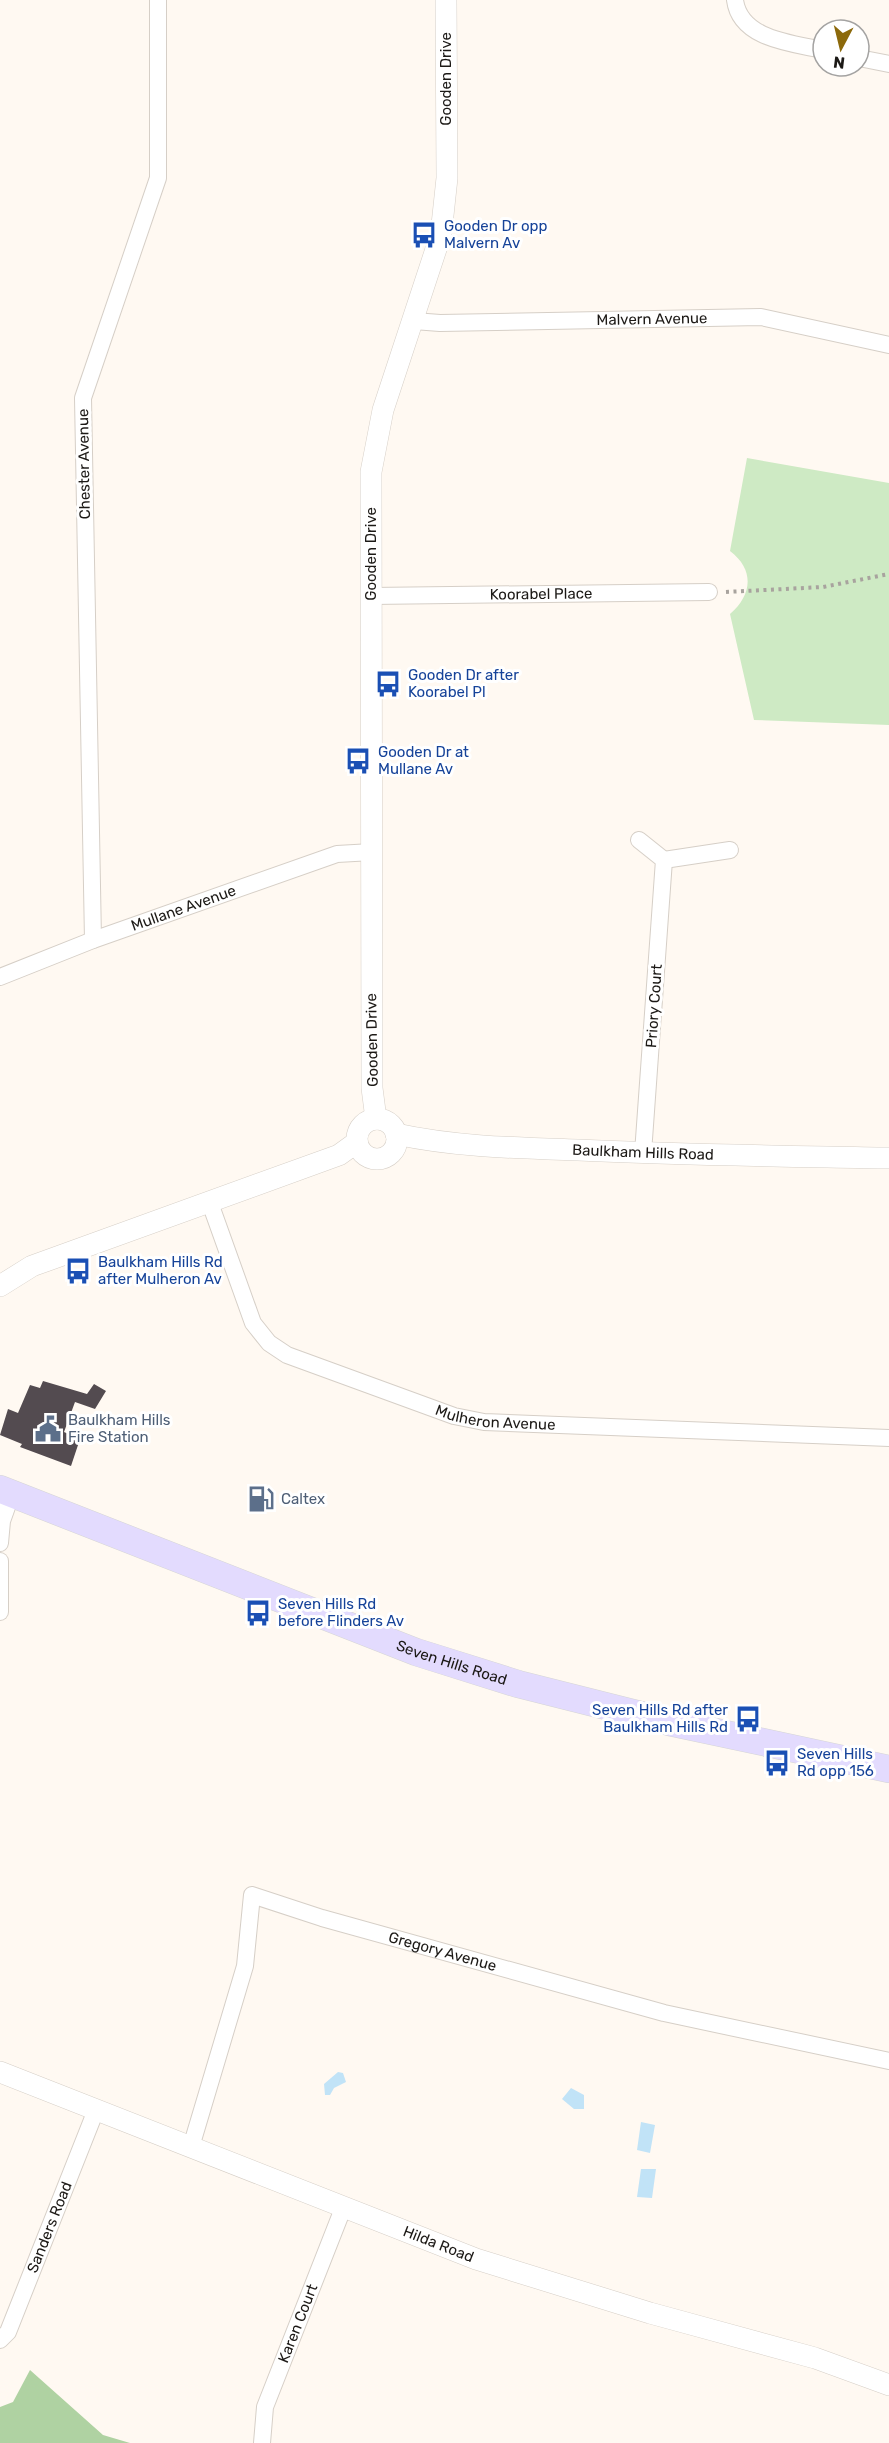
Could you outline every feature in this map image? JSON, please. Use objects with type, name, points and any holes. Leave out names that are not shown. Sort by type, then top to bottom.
[{"type":"main road","name":"Seven Hills Road","points":[[6,1491],[350,1628],[428,1656],[518,1683],[669,1722],[889,1769]]},
{"type":"street","name":"Chester Avenue","points":[[93,940],[83,398],[158,178],[158,0]]},
{"type":"street","name":"Gooden Drive","points":[[376,1119],[372,1088],[371,472],[382,410],[435,257],[444,214],[447,178],[446,0]]},
{"type":"street","points":[[735,0],[742,21],[757,32],[782,41],[811,47]]},
{"type":"street","points":[[871,60],[889,64]]},
{"type":"street","name":"Malvern Avenue","points":[[414,321],[441,323],[761,317],[889,345]]},
{"type":"street","name":"Koorabel Place","points":[[371,596],[709,592]]},
{"type":"street","points":[[639,840],[664,860],[730,849]]},
{"type":"street","name":"Mullane Avenue","points":[[0,977],[93,940],[337,854],[372,852]]},
{"type":"street","name":"Priory Court","points":[[643,1153],[664,860]]},
{"type":"street","points":[[0,1286],[32,1266],[339,1155],[357,1142],[363,1125],[376,1119],[390,1124],[396,1134],[396,1146],[384,1158],[369,1157],[363,1154],[357,1142]]},
{"type":"street","name":"Baulkham Hills Road","points":[[396,1134],[468,1146],[643,1153],[889,1158]]},
{"type":"street","name":"Mulheron Avenue","points":[[210,1203],[253,1323],[269,1343],[287,1355],[454,1416],[484,1422],[889,1438]]},
{"type":"street","points":[[0,1543],[6,1491]]},
{"type":"street","points":[[0,1561],[0,1612]]},
{"type":"street","name":"Gregory Avenue","points":[[191,2147],[245,1966],[252,1895],[322,1918],[664,2013],[889,2061]]},
{"type":"street","name":"Hilda Road","points":[[0,2072],[488,2263],[650,2313],[815,2358],[889,2385]]},
{"type":"street","name":"Sanders Road","points":[[0,2340],[8,2332],[96,2110]]},
{"type":"street","name":"Karen Court","points":[[262,2443],[265,2408],[344,2206]]},
{"type":"path","points":[[709,592],[823,587],[889,574]]},
{"type":"green space","points":[[747,458],[889,483],[889,725],[754,720],[730,614],[743,599],[748,582],[744,566],[730,551]]},
{"type":"green space","points":[[30,2370],[103,2435],[130,2443],[0,2443],[0,2407],[13,2402]]},
{"type":"water","points":[[338,2072],[343,2073],[346,2082],[334,2088],[330,2095],[325,2095],[324,2084]]},
{"type":"water","points":[[571,2088],[584,2095],[584,2109],[574,2109],[562,2099]]},
{"type":"water","points":[[641,2122],[655,2125],[650,2153],[637,2150]]},
{"type":"water","points":[[641,2169],[656,2169],[652,2198],[637,2197]]},
{"type":"building","points":[[43,1381],[87,1394],[94,1384],[106,1391],[95,1409],[75,1402],[64,1432],[80,1439],[71,1466],[20,1447],[22,1444],[0,1435],[8,1409],[18,1413],[30,1385],[40,1388]]},
{"type":"place","name":"Gooden Dr opp Malvern Av","points":[[424,235]]},
{"type":"place","name":"Gooden Dr after Koorabel Pl","points":[[388,684]]},
{"type":"place","name":"Gooden Dr at Mullane Av","points":[[358,761]]},
{"type":"place","name":"Baulkham Hills Rd after Mulheron Av","points":[[78,1271]]},
{"type":"place","name":"Baulkham Hills Fire Station","points":[[48,1429]]},
{"type":"place","name":"Caltex","points":[[261,1499]]},
{"type":"place","name":"Seven Hills Rd before Flinders Av","points":[[258,1613]]},
{"type":"place","name":"Seven Hills Rd after Baulkham Hills Rd","points":[[748,1719]]},
{"type":"place","name":"Seven Hills Rd opp 156","points":[[777,1763]]}]
